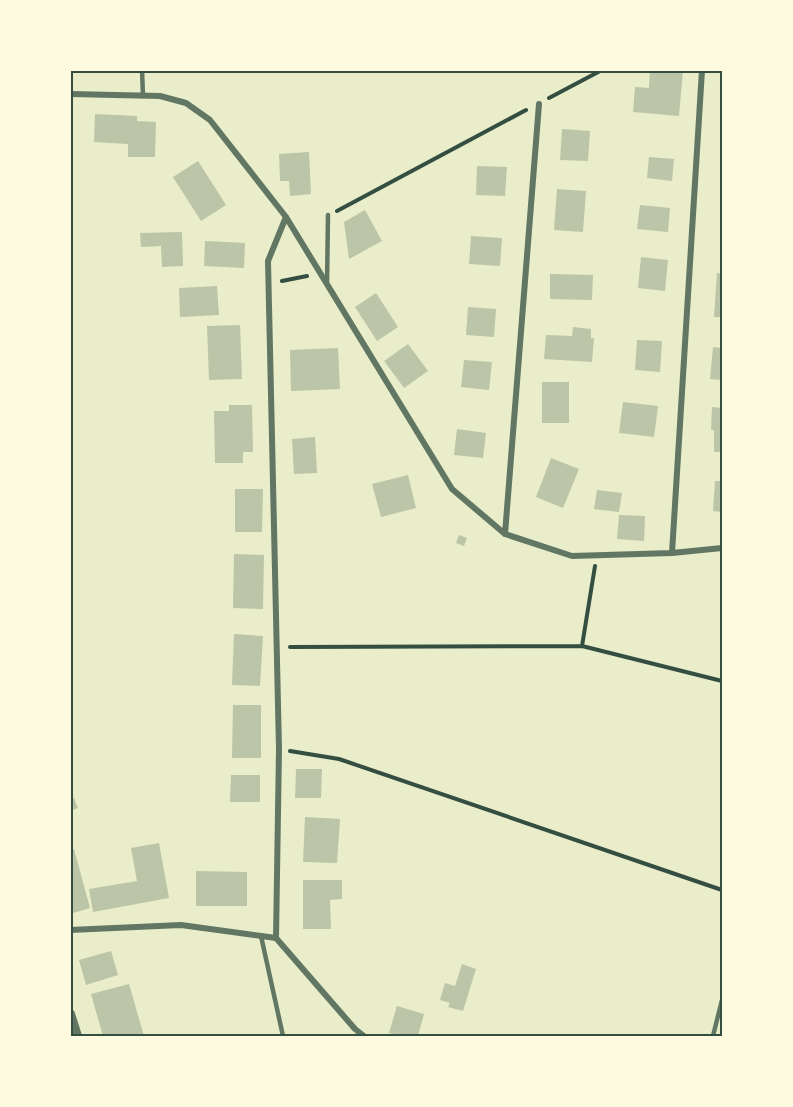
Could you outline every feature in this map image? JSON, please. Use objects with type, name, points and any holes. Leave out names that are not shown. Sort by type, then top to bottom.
[{"type":"street","points":[[672,553],[702,70]]},
{"type":"street","points":[[70,94],[160,96],[186,103],[210,120],[285,217],[452,489],[506,534],[572,556],[672,553],[723,548]]},
{"type":"street","points":[[506,534],[539,104]]},
{"type":"street","points":[[276,938],[279,749],[268,261],[285,217]]},
{"type":"street","points":[[70,930],[181,924],[276,938],[355,1029],[364,1036]]},
{"type":"street","points":[[70,1014],[77,1036]]},
{"type":"lane","points":[[142,70],[143,96]]},
{"type":"lane","points":[[327,286],[328,215]]},
{"type":"lane","points":[[261,936],[283,1036]]},
{"type":"lane","points":[[713,1036],[723,1000]]},
{"type":"path","points":[[328,215],[602,70]]},
{"type":"path","points":[[268,284],[319,273]]},
{"type":"path","points":[[582,646],[596,557]]},
{"type":"path","points":[[277,648],[295,646],[582,646],[723,681]]},
{"type":"path","points":[[279,749],[339,759],[723,891]]},
{"type":"building","points":[[650,70],[683,70],[679,116],[633,112],[635,87],[649,88]]},
{"type":"building","points":[[95,114],[137,116],[137,121],[156,122],[155,157],[128,157],[128,144],[94,142]]},
{"type":"building","points":[[562,129],[590,131],[588,161],[560,160]]},
{"type":"building","points":[[309,152],[311,194],[290,196],[289,181],[280,181],[279,154]]},
{"type":"building","points":[[649,157],[674,159],[672,181],[647,178]]},
{"type":"building","points":[[198,161],[226,205],[201,221],[173,177]]},
{"type":"building","points":[[477,166],[507,167],[505,196],[476,195]]},
{"type":"building","points":[[557,189],[586,191],[583,232],[554,230]]},
{"type":"building","points":[[640,205],[670,208],[668,232],[637,229]]},
{"type":"building","points":[[365,210],[382,241],[349,259],[344,222]]},
{"type":"building","points":[[182,232],[183,266],[162,267],[161,246],[141,247],[140,233]]},
{"type":"building","points":[[471,236],[502,238],[500,266],[469,264]]},
{"type":"building","points":[[205,241],[245,243],[244,268],[204,266]]},
{"type":"building","points":[[641,257],[668,260],[665,291],[638,288]]},
{"type":"building","points":[[717,273],[722,274],[722,317],[714,317]]},
{"type":"building","points":[[550,274],[593,275],[592,300],[550,299]]},
{"type":"building","points":[[217,286],[219,315],[180,317],[179,288]]},
{"type":"building","points":[[376,293],[398,327],[377,341],[355,307]]},
{"type":"building","points":[[468,307],[496,309],[494,337],[466,335]]},
{"type":"building","points":[[240,325],[242,379],[209,380],[207,326]]},
{"type":"building","points":[[573,327],[591,329],[591,338],[594,338],[592,362],[544,359],[546,335],[572,336]]},
{"type":"building","points":[[637,340],[662,341],[660,372],[635,370]]},
{"type":"building","points":[[408,344],[428,371],[404,388],[384,361]]},
{"type":"building","points":[[713,347],[722,348],[722,380],[710,379]]},
{"type":"building","points":[[338,348],[340,389],[291,391],[290,350]]},
{"type":"building","points":[[464,360],[492,362],[489,390],[461,387]]},
{"type":"building","points":[[542,382],[569,382],[569,423],[542,423]]},
{"type":"building","points":[[623,402],[658,406],[654,437],[619,433]]},
{"type":"building","points":[[229,405],[252,405],[253,452],[243,452],[243,463],[215,463],[214,411],[229,411]]},
{"type":"building","points":[[712,407],[722,408],[722,452],[714,452],[714,430],[711,430]]},
{"type":"building","points":[[457,429],[486,433],[483,458],[454,455]]},
{"type":"building","points":[[315,437],[317,473],[294,474],[292,439]]},
{"type":"building","points":[[551,458],[579,469],[563,508],[536,497]]},
{"type":"building","points":[[408,475],[416,508],[381,517],[372,484]]},
{"type":"building","points":[[715,481],[722,481],[722,512],[713,511]]},
{"type":"building","points":[[235,489],[263,489],[262,532],[235,532]]},
{"type":"building","points":[[597,490],[622,493],[619,512],[594,509]]},
{"type":"building","points":[[619,515],[645,516],[644,541],[617,539]]},
{"type":"building","points":[[459,535],[467,538],[464,546],[456,543]]},
{"type":"building","points":[[234,554],[264,555],[263,609],[233,608]]},
{"type":"building","points":[[234,634],[263,636],[260,686],[232,685]]},
{"type":"building","points":[[233,705],[261,705],[261,758],[232,758]]},
{"type":"building","points":[[296,769],[322,769],[321,798],[295,798]]},
{"type":"building","points":[[231,775],[260,775],[260,802],[230,802]]},
{"type":"building","points":[[74,798],[78,808],[70,811],[70,799]]},
{"type":"building","points":[[305,817],[340,819],[337,863],[303,862]]},
{"type":"building","points":[[159,843],[169,898],[93,912],[89,889],[137,881],[131,848]]},
{"type":"building","points":[[74,849],[90,908],[70,914],[70,850]]},
{"type":"building","points":[[196,871],[247,872],[247,906],[196,906]]},
{"type":"building","points":[[303,880],[342,880],[342,899],[330,900],[331,929],[303,929]]},
{"type":"building","points":[[111,951],[118,975],[86,985],[79,960]]},
{"type":"building","points":[[462,964],[476,969],[463,1011],[448,1007],[450,1003],[440,1000],[445,983],[455,986]]},
{"type":"building","points":[[129,984],[144,1036],[103,1036],[91,994]]},
{"type":"building","points":[[397,1006],[424,1014],[418,1036],[389,1033]]}]
